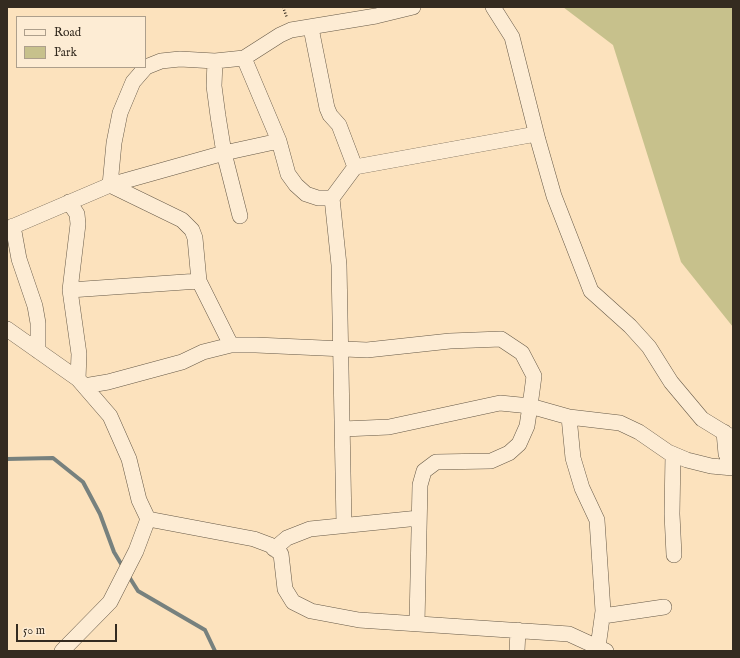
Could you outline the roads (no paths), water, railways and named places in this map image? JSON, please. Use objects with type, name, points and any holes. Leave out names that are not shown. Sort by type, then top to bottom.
[{"type":"street","points":[[146,67],[161,61],[180,59],[214,61],[244,58],[280,35],[291,30],[311,28],[376,16],[413,7]]},
{"type":"street","points":[[493,7],[512,37],[536,134],[554,196],[591,291],[630,326],[649,347],[671,382],[702,419],[728,435],[726,454],[733,468]]},
{"type":"street","points":[[311,28],[327,108],[330,115],[339,125],[355,167]]},
{"type":"street","points":[[244,58],[279,141],[288,174],[296,186],[306,194],[318,198],[332,198]]},
{"type":"street","points":[[214,61],[214,86],[224,153],[240,216]]},
{"type":"street","points":[[110,185],[114,143],[120,113],[133,82],[145,68]]},
{"type":"street","points":[[344,524],[339,265],[332,198],[355,167],[536,134]]},
{"type":"street","points":[[38,351],[38,323],[35,306],[10,228],[110,185],[224,153],[279,141]]},
{"type":"street","points":[[110,185],[182,220],[192,230],[195,238],[199,281],[231,345]]},
{"type":"street","points":[[69,202],[77,214],[78,224],[70,290],[79,354],[81,382]]},
{"type":"street","points":[[70,290],[199,281]]},
{"type":"street","points":[[7,329],[81,382],[110,416],[129,459],[139,500],[148,519],[136,551],[110,602],[62,651]]},
{"type":"street","points":[[81,382],[133,376],[182,362],[203,352],[231,345],[368,350],[450,341],[501,338],[522,353],[534,376],[530,406],[524,432],[518,444],[509,453],[492,461],[436,462],[424,471],[420,485],[418,622]]},
{"type":"street","points":[[343,429],[389,427],[500,403],[530,406],[570,417],[620,423],[639,432],[673,454],[687,460],[711,466],[733,468]]},
{"type":"street","points":[[148,519],[254,539],[270,545],[280,554],[285,589],[293,602],[311,611],[359,620],[418,622],[569,634],[603,649],[603,616],[597,520],[582,488],[573,458],[570,417]]},
{"type":"street","points":[[673,454],[672,514],[674,554]]},
{"type":"street","points":[[274,549],[287,538],[310,529],[344,524],[420,518]]},
{"type":"street","points":[[603,616],[664,607]]},
{"type":"street","points":[[518,630],[518,651]]},
{"type":"waterway","points":[[7,459],[53,458],[83,482],[100,514],[114,552],[123,567]]},
{"type":"waterway","points":[[128,575],[138,591],[205,630],[215,651]]}]
